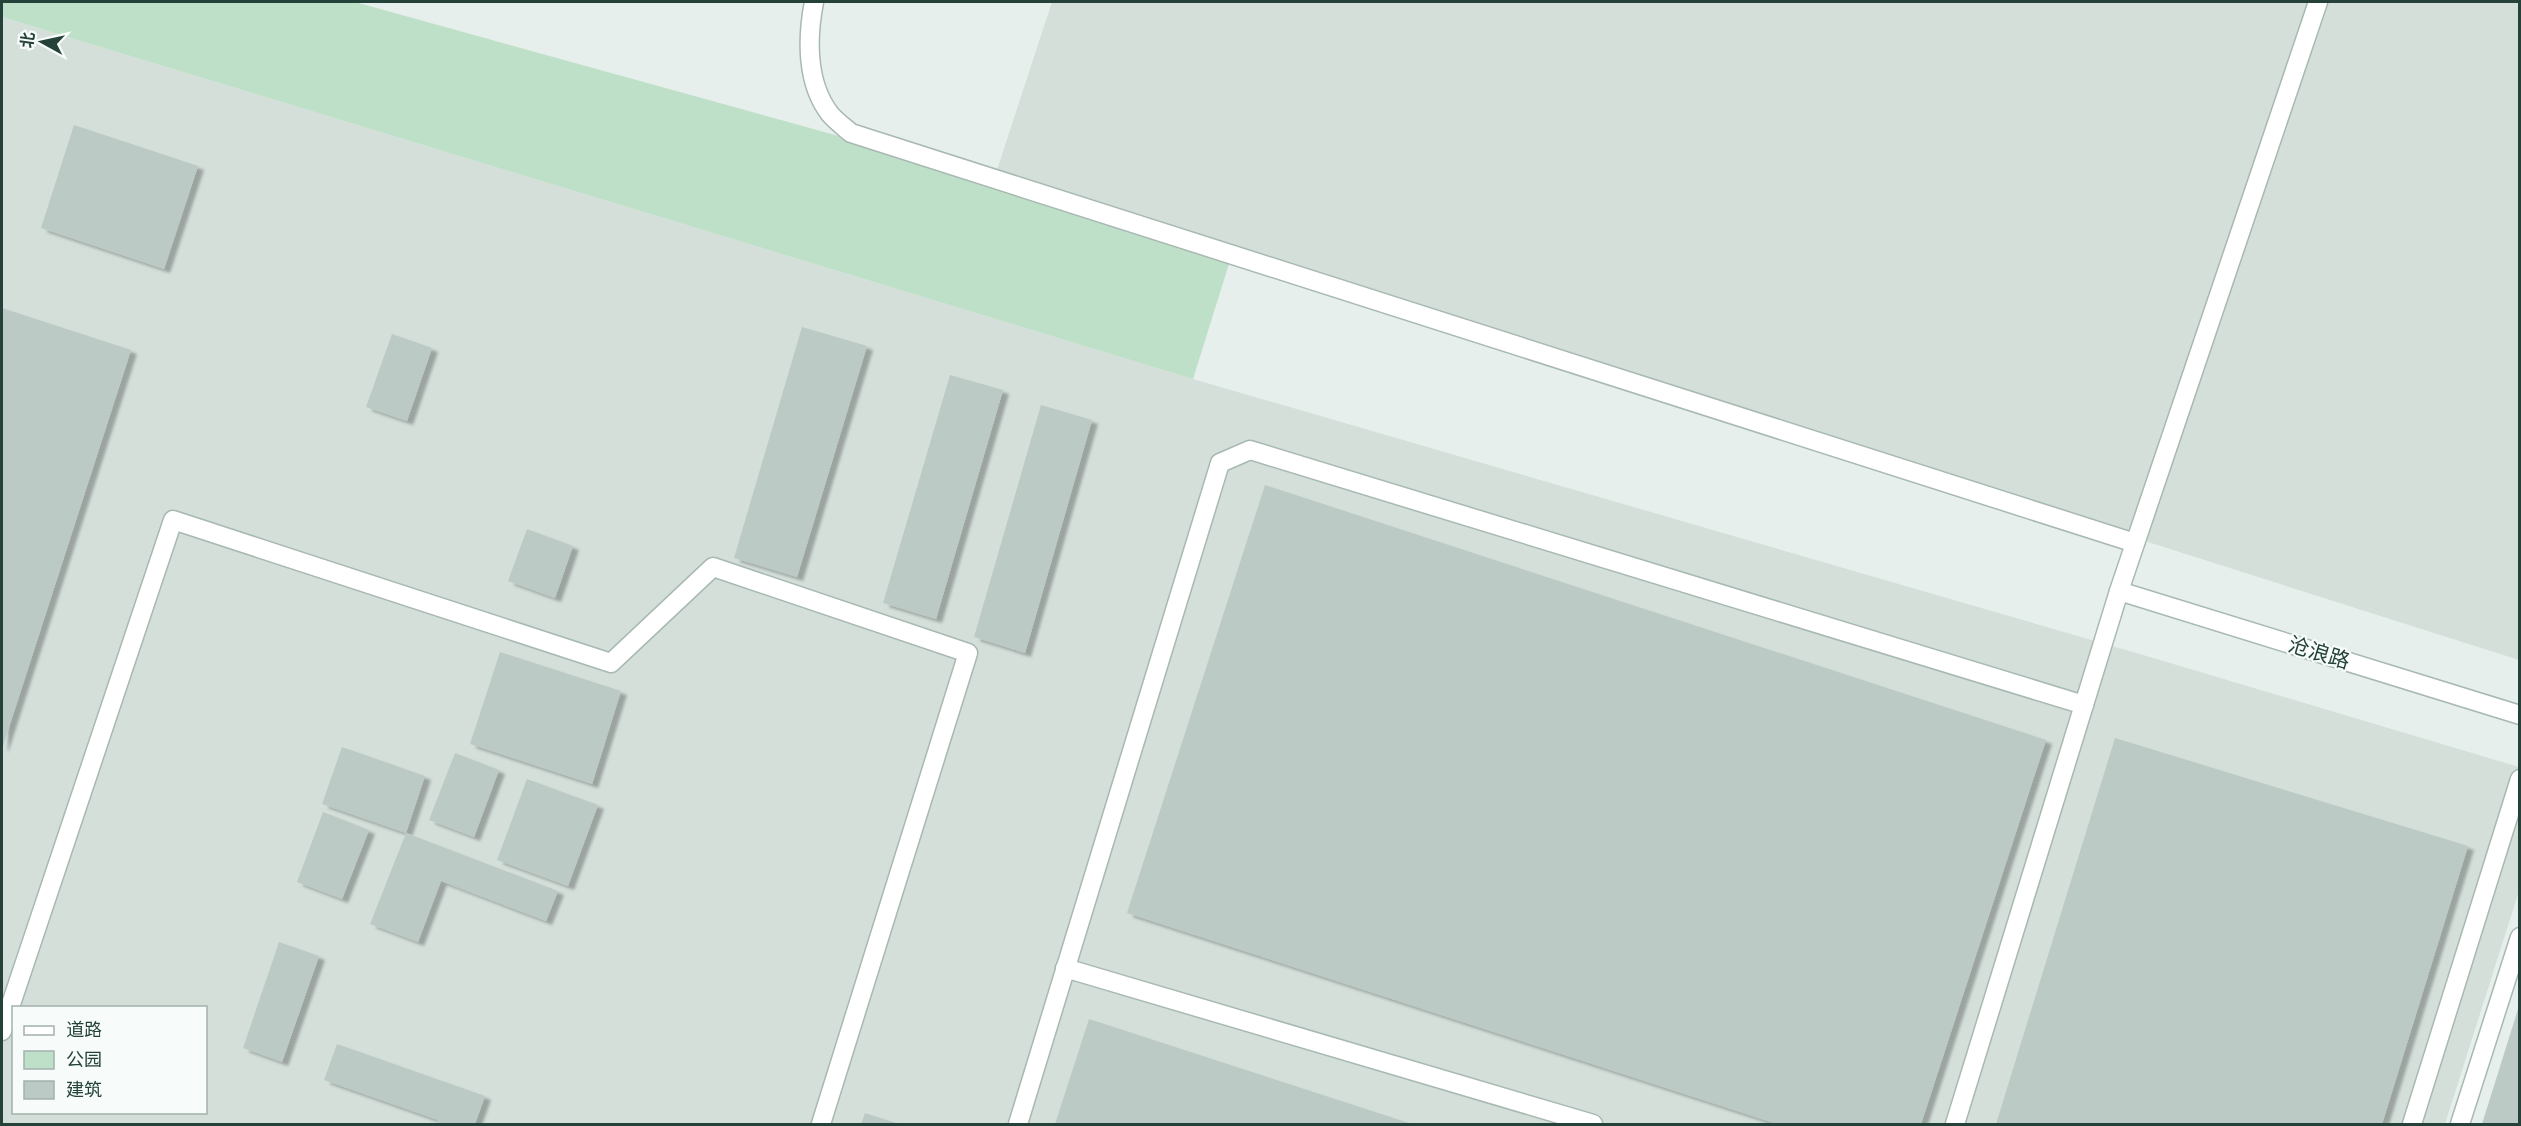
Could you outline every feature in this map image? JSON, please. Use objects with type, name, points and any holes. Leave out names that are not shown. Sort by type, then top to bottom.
[{"type":"street","points":[[814,2],[810,53],[813,76],[831,115],[851,133],[2135,543]]},
{"type":"street","points":[[1956,1125],[2119,591],[2318,2]]},
{"type":"street","points":[[1018,1125],[1220,463],[1250,450],[2084,705]]},
{"type":"street","points":[[2,1032],[173,520],[611,663],[713,567],[968,653],[821,1125]]},
{"type":"street","name":"沧浪路","points":[[2119,591],[2520,715]]},
{"type":"street","points":[[2412,1125],[2520,779]]},
{"type":"street","points":[[2460,1125],[2520,937]]},
{"type":"street","points":[[1065,968],[1593,1125]]},
{"type":"shaded area","points":[[1052,2],[2519,2],[2519,660],[1233,251],[994,179]]},
{"type":"shaded area","points":[[2,17],[1193,379],[2150,657],[2519,767],[2519,891],[2445,1124],[2,1124]]},
{"type":"green space","points":[[2,2],[355,2],[994,179],[1233,251],[1193,379],[2,17]]},
{"type":"building","points":[[74,125],[198,166],[164,269],[41,228]]},
{"type":"building","points":[[2,308],[131,350],[2,749]]},
{"type":"building","points":[[802,327],[867,346],[797,577],[734,558]]},
{"type":"building","points":[[392,334],[432,348],[407,421],[366,407]]},
{"type":"building","points":[[950,375],[1003,390],[936,619],[883,603]]},
{"type":"building","points":[[1041,405],[1092,420],[1025,653],[974,637]]},
{"type":"building","points":[[1265,485],[2046,740],[1921,1124],[1777,1124],[1127,913]]},
{"type":"building","points":[[527,529],[573,546],[555,598],[508,581]]},
{"type":"building","points":[[500,652],[621,691],[592,784],[470,744]]},
{"type":"building","points":[[2115,738],[2468,846],[2382,1124],[1996,1124]]},
{"type":"building","points":[[342,747],[425,776],[406,833],[322,804]]},
{"type":"building","points":[[455,753],[499,770],[474,837],[429,820]]},
{"type":"building","points":[[527,779],[598,805],[568,886],[497,860]]},
{"type":"building","points":[[323,812],[369,830],[342,899],[297,882]]},
{"type":"building","points":[[406,833],[558,891],[546,921],[441,881],[418,942],[370,924]]},
{"type":"building","points":[[279,942],[319,956],[282,1062],[243,1048]]},
{"type":"building","points":[[2519,1006],[2520,1124],[2482,1124]]},
{"type":"building","points":[[1089,1019],[1412,1124],[1055,1124]]},
{"type":"building","points":[[337,1044],[485,1096],[475,1124],[437,1124],[438,1120],[324,1080]]},
{"type":"building","points":[[865,1113],[899,1124],[861,1124]]}]
